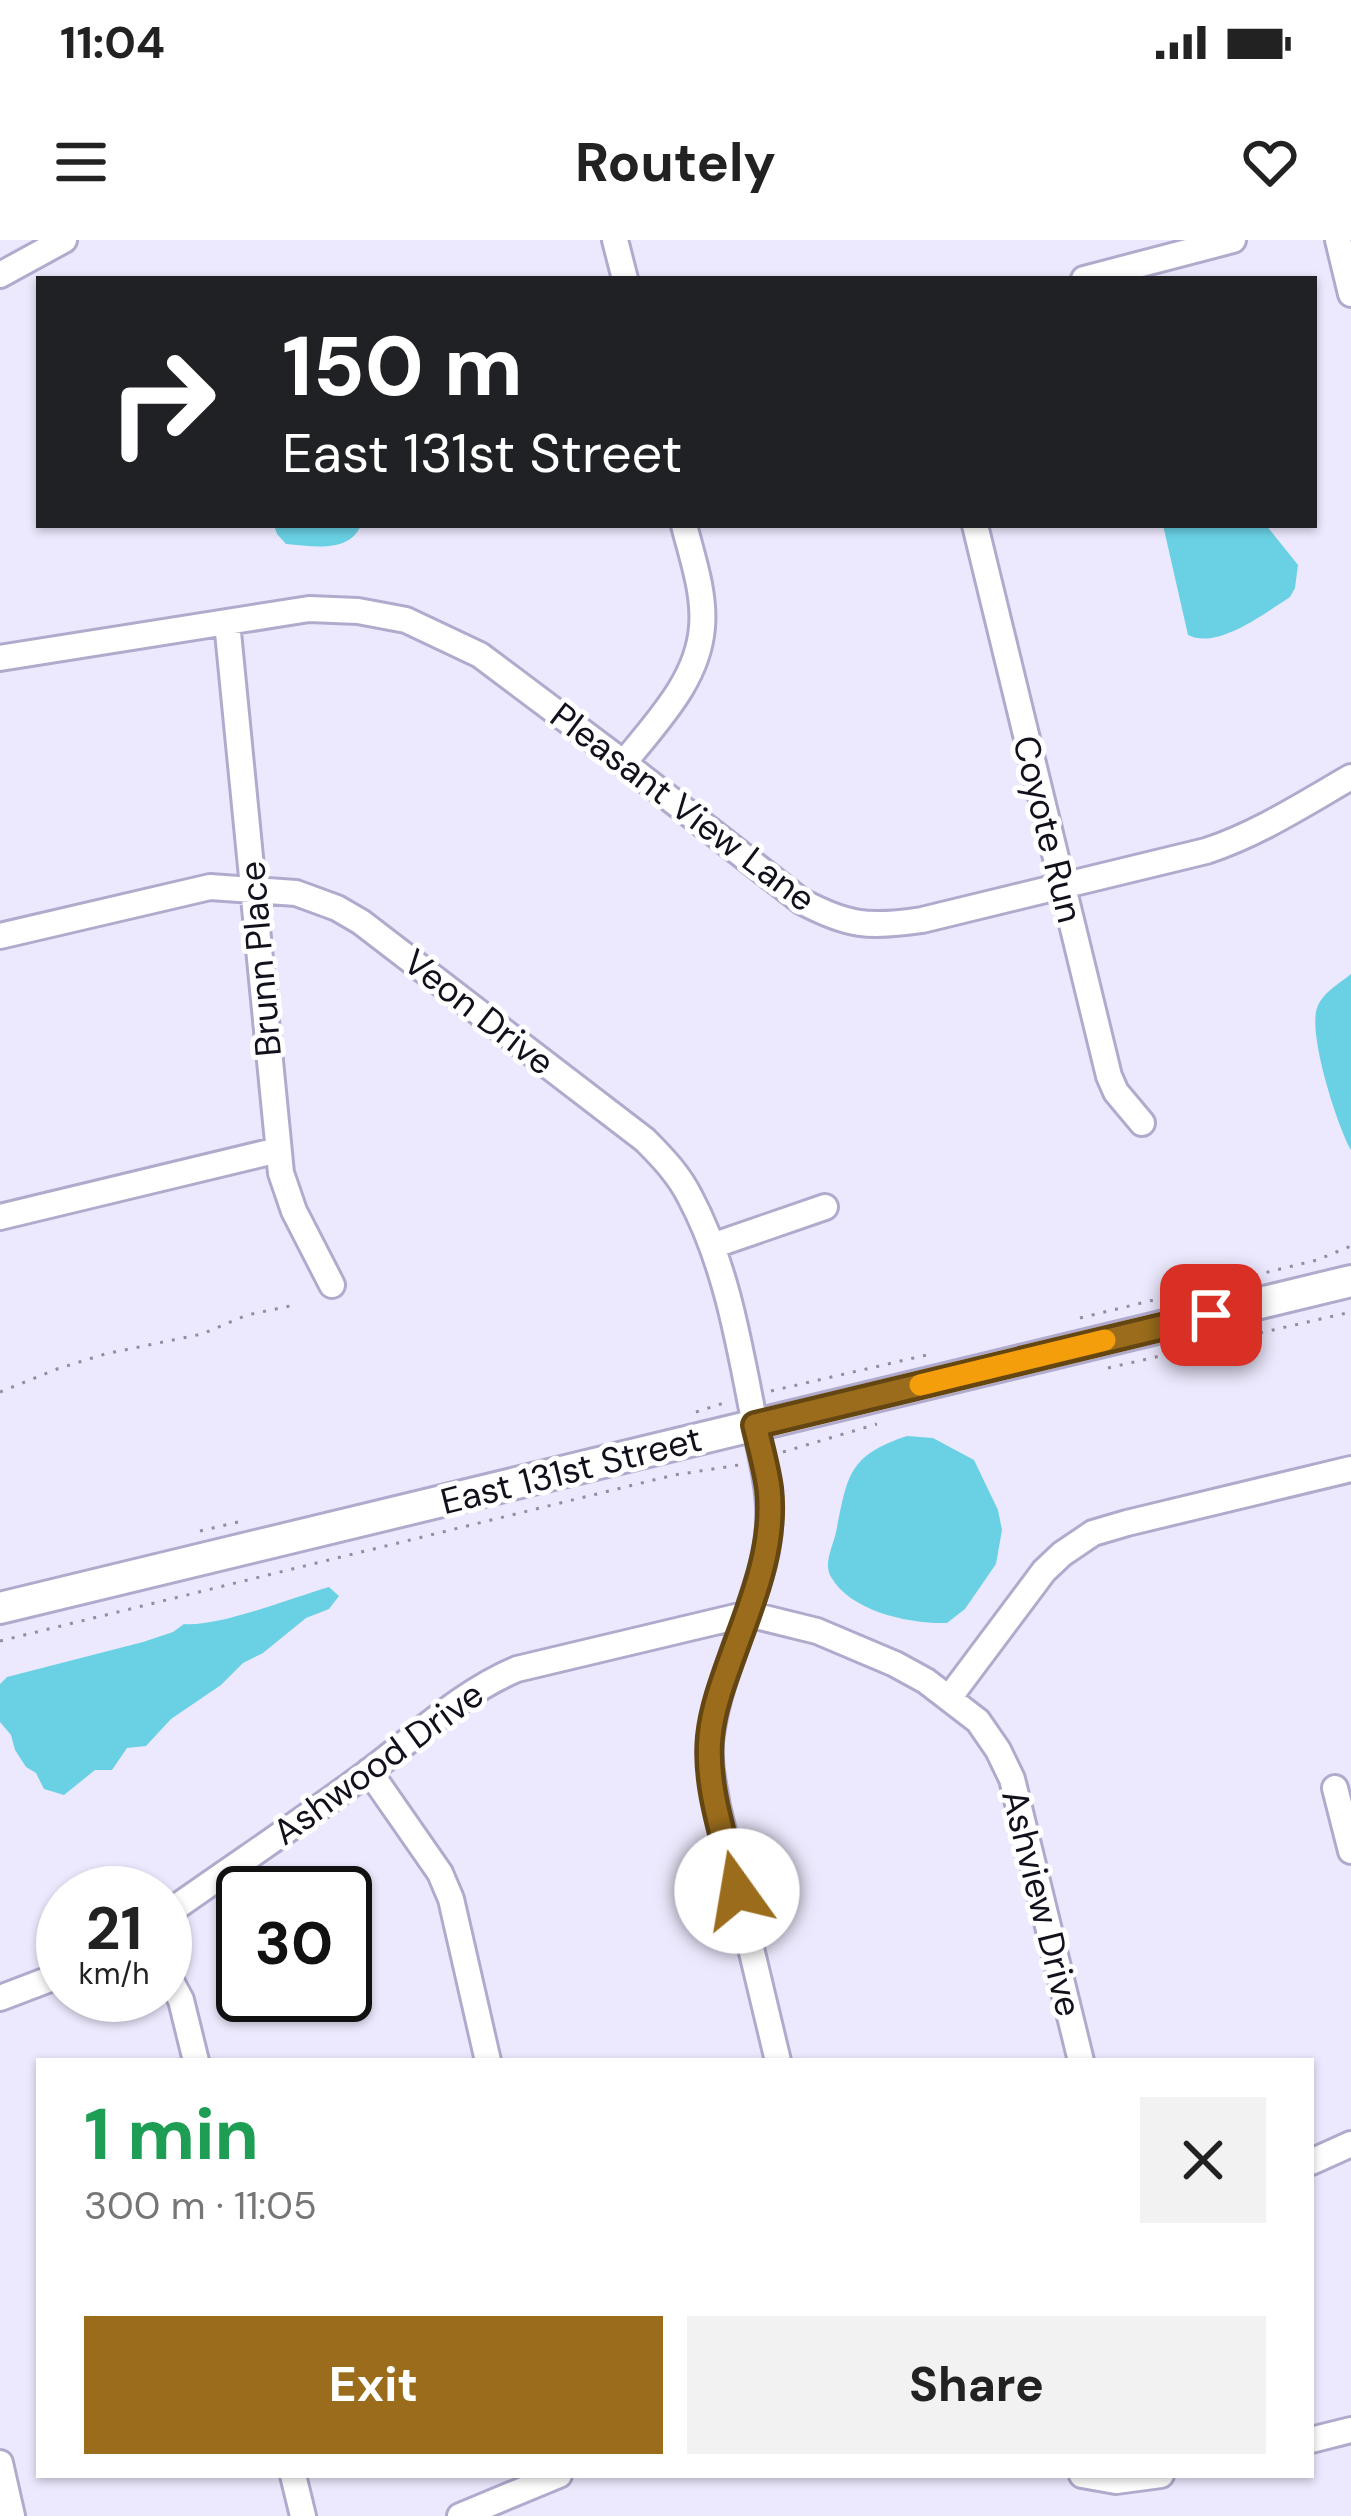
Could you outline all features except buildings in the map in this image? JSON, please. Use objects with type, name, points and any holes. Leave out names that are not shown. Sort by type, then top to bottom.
[{"type":"street","points":[[0,275],[64,240]]},
{"type":"street","points":[[615,240],[624,276]]},
{"type":"street","points":[[1095,276],[1233,240]]},
{"type":"street","points":[[1338,240],[1351,295]]},
{"type":"street","points":[[624,763],[674,700],[697,656],[702,607],[685,528]]},
{"type":"street","name":"Coyote Run","points":[[975,528],[1109,1076],[1142,1123]]},
{"type":"street","name":"Pleasant View Lane","points":[[0,658],[309,609],[406,620],[480,655],[801,901],[856,925],[922,920],[1232,843],[1351,777]]},
{"type":"street","name":"Brunn Place","points":[[226,622],[280,1173],[332,1286]]},
{"type":"street","name":"Veon Drive","points":[[0,936],[210,887],[296,893],[361,922],[645,1140],[682,1181],[712,1246],[724,1288],[770,1491],[766,1549],[710,1736],[711,1771],[777,2058]]},
{"type":"street","points":[[0,1217],[278,1150]]},
{"type":"street","points":[[712,1246],[825,1207]]},
{"type":"street","name":"East 131st Street","points":[[0,1607],[1351,1281]]},
{"type":"street","points":[[949,1698],[1044,1571],[1093,1533],[1351,1469]]},
{"type":"street","name":"Ashview Drive","points":[[748,1614],[817,1631],[895,1664],[978,1721],[1012,1779],[1081,2058]]},
{"type":"street","name":"Ashwood Drive","points":[[192,1896],[466,1696],[517,1669],[748,1614]]},
{"type":"street","points":[[369,1771],[427,1850],[451,1899],[487,2058]]},
{"type":"street","points":[[1335,1787],[1351,1851]]},
{"type":"street","points":[[0,1998],[36,1985]]},
{"type":"street","points":[[186,2022],[195,2058]]},
{"type":"street","points":[[1314,2161],[1351,2144]]},
{"type":"street","points":[[1314,2439],[1351,2431]]},
{"type":"street","points":[[0,2463],[12,2516]]},
{"type":"street","points":[[294,2478],[303,2516]]},
{"type":"street","points":[[460,2516],[552,2478]]},
{"type":"street","points":[[1099,2478],[1150,2478]]},
{"type":"path","points":[[0,1392],[105,1354],[202,1334],[247,1315],[290,1306]]},
{"type":"path","points":[[1102,1369],[1351,1312]]},
{"type":"path","points":[[0,1641],[674,1475],[733,1468],[893,1418]]},
{"type":"water","points":[[275,528],[359,528],[348,540],[318,547],[286,544]]},
{"type":"water","points":[[1164,528],[1268,528],[1298,565],[1290,597],[1226,634],[1213,638],[1188,635]]},
{"type":"water","points":[[1351,974],[1351,1150],[1325,1080],[1315,1021],[1323,997]]},
{"type":"water","points":[[907,1436],[933,1438],[974,1460],[998,1510],[1002,1530],[996,1564],[965,1609],[947,1623],[883,1614],[852,1599],[829,1572],[829,1555],[854,1470],[872,1452]]},
{"type":"water","points":[[329,1587],[339,1596],[329,1609],[306,1618],[243,1663],[221,1685],[171,1719],[146,1746],[127,1748],[112,1770],[95,1770],[64,1795],[44,1789],[0,1722],[0,1684],[7,1677]]},
{"type":"slow traffic","points":[[920,1385],[1105,1340]]},
{"type":"route","points":[[737,1891],[717,1806],[710,1736],[766,1549],[770,1491],[755,1425],[1211,1315]]}]
